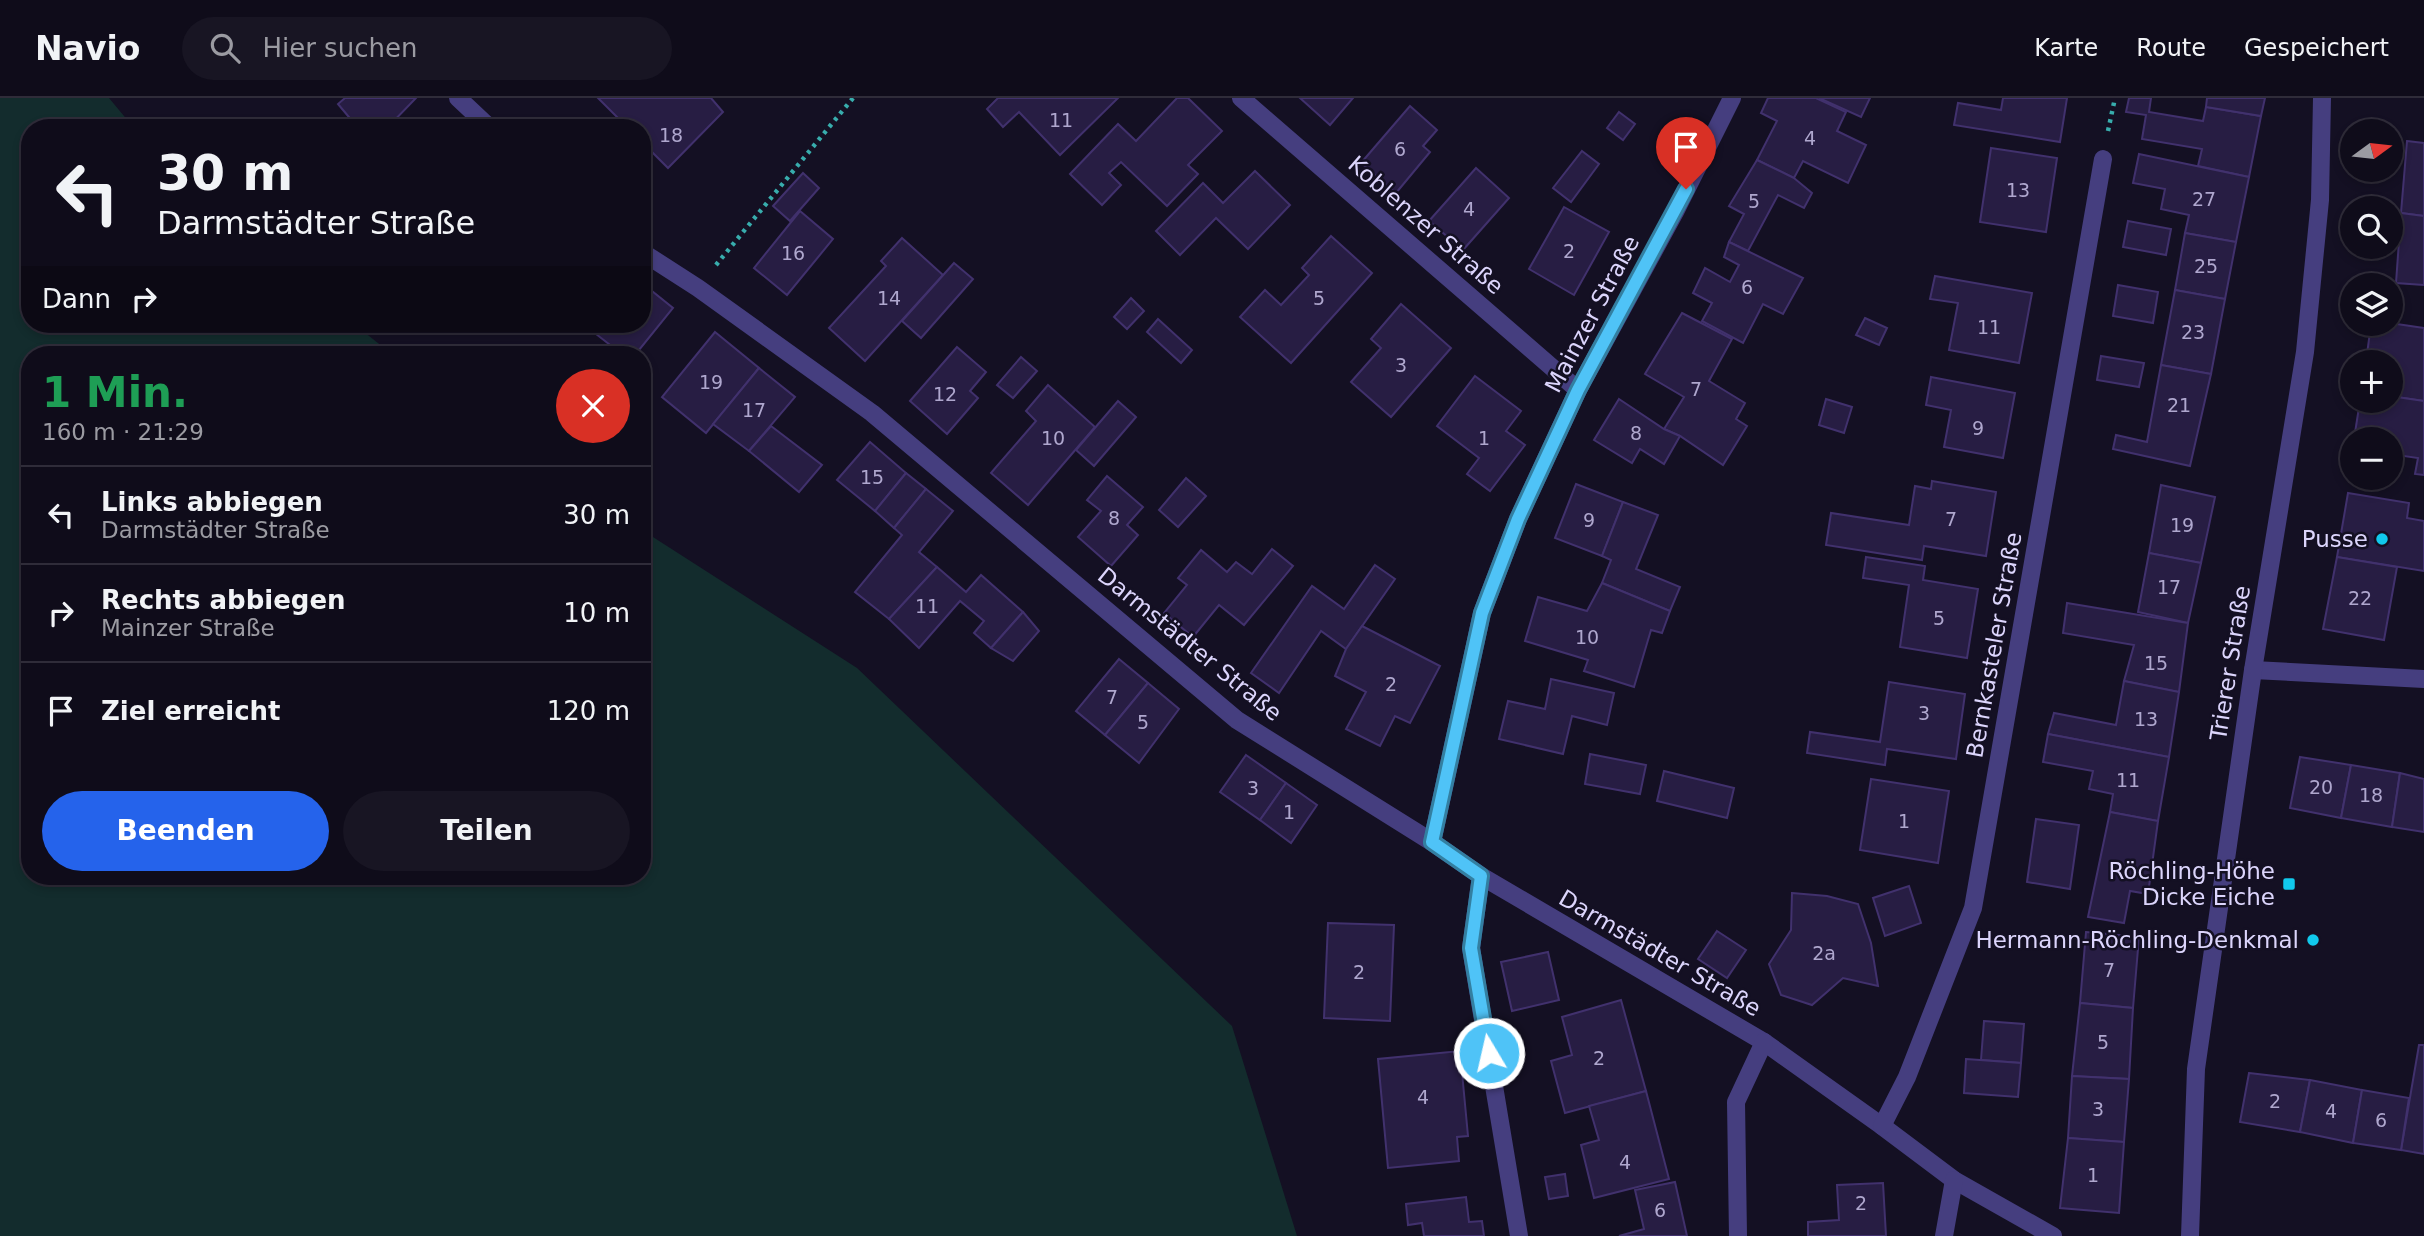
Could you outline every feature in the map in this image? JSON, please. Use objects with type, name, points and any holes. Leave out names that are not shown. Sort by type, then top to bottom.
[{"type":"street","points":[[458,98],[480,119]]},
{"type":"street","name":"Koblenzer Straße","points":[[1241,98],[1578,390]]},
{"type":"street","name":"Mainzer Straße","points":[[1432,842],[1482,613],[1518,519],[1578,390],[1675,212],[1732,98]]},
{"type":"street","name":"Trierer Straße","points":[[2190,1236],[2196,1069],[2253,670],[2305,352],[2320,200],[2322,98]]},
{"type":"street","name":"Bernkasteler Straße","points":[[1882,1126],[1908,1077],[1973,908],[2103,159]]},
{"type":"street","name":"Darmstädter Straße","points":[[651,258],[698,288],[872,413],[1237,720],[1432,842],[1481,876],[1764,1042],[1954,1180],[2053,1236]]},
{"type":"street","points":[[2253,670],[2424,679]]},
{"type":"street","points":[[1481,876],[1471,948],[1519,1236]]},
{"type":"street","points":[[1738,1236],[1736,1102],[1764,1042]]},
{"type":"street","points":[[1944,1236],[1954,1180]]},
{"type":"path","points":[[698,288],[853,98]]},
{"type":"green space","points":[[0,98],[109,98],[126,119],[21,119],[21,333],[365,333],[382,346],[21,346],[21,885],[651,885],[651,536],[857,668],[1232,1026],[1297,1236],[0,1236]]},
{"type":"building","points":[[345,98],[416,98],[396,119],[350,119],[338,104]]},
{"type":"building","points":[[598,98],[711,98],[723,112],[668,168],[651,151],[651,119],[619,119]]},
{"type":"building","points":[[998,98],[1118,98],[1060,155],[1019,112],[1003,127],[987,109]]},
{"type":"building","points":[[1177,98],[1188,98],[1222,131],[1188,165],[1198,174],[1167,206],[1121,162],[1109,173],[1121,185],[1102,205],[1070,174],[1118,124],[1136,141]]},
{"type":"building","points":[[1300,98],[1353,98],[1330,125]]},
{"type":"building","points":[[1768,98],[1816,98],[1846,112],[1837,131],[1866,145],[1848,183],[1803,161],[1794,178],[1757,160],[1777,121],[1761,113]]},
{"type":"building","points":[[1819,98],[1870,98],[1861,117]]},
{"type":"building","points":[[2003,98],[2067,98],[2060,142],[1954,125],[1958,103],[2001,110]]},
{"type":"building","points":[[2129,98],[2151,98],[2149,112],[2203,121],[2206,107],[2261,116],[2249,177],[2198,166],[2202,149],[2142,139],[2146,115],[2126,112]]},
{"type":"building","points":[[2207,98],[2265,98],[2261,116],[2206,107]]},
{"type":"building","points":[[1410,106],[1437,130],[1423,146],[1430,152],[1396,193],[1361,163]]},
{"type":"building","points":[[1619,112],[1635,124],[1623,140],[1607,128]]},
{"type":"building","points":[[2407,141],[2424,143],[2424,216],[2403,213]]},
{"type":"building","points":[[1991,148],[2057,158],[2046,232],[1980,222]]},
{"type":"building","points":[[1582,151],[1599,164],[1571,202],[1553,188]]},
{"type":"building","points":[[2139,154],[2249,177],[2236,242],[2185,233],[2189,215],[2161,209],[2165,189],[2133,183]]},
{"type":"building","points":[[1757,160],[1794,178],[1812,193],[1804,208],[1778,195],[1748,251],[1729,242],[1744,214],[1729,206]]},
{"type":"building","points":[[1476,168],[1509,198],[1463,250],[1429,221]]},
{"type":"building","points":[[1255,171],[1290,205],[1248,249],[1216,218],[1180,255],[1156,231],[1203,183],[1223,203]]},
{"type":"building","points":[[803,173],[819,188],[790,221],[773,206]]},
{"type":"building","points":[[1564,207],[1609,232],[1574,295],[1529,269]]},
{"type":"building","points":[[800,211],[833,239],[787,295],[754,268]]},
{"type":"building","points":[[2403,213],[2424,216],[2424,285],[2403,284],[2403,273],[2397,273],[2398,259],[2403,259]]},
{"type":"building","points":[[2128,221],[2171,229],[2166,255],[2123,247]]},
{"type":"building","points":[[2185,233],[2236,242],[2225,299],[2175,290]]},
{"type":"building","points":[[1331,236],[1372,273],[1291,363],[1240,317],[1265,290],[1281,305],[1309,275],[1302,268]]},
{"type":"building","points":[[902,238],[943,275],[865,361],[829,328],[886,266],[881,261]]},
{"type":"building","points":[[1729,242],[1803,278],[1783,314],[1763,304],[1743,343],[1702,321],[1712,303],[1693,293],[1705,268],[1730,282],[1739,265],[1724,257]]},
{"type":"building","points":[[954,263],[973,279],[921,338],[902,321]]},
{"type":"building","points":[[1935,276],[2032,293],[2019,363],[1949,350],[1958,303],[1930,299]]},
{"type":"building","points":[[2118,285],[2158,292],[2153,323],[2113,316]]},
{"type":"building","points":[[651,290],[673,308],[642,346],[611,346],[595,333],[651,333]]},
{"type":"building","points":[[2175,290],[2225,299],[2211,374],[2161,365]]},
{"type":"building","points":[[1131,298],[1144,311],[1127,329],[1114,317]]},
{"type":"building","points":[[1401,304],[1451,348],[1391,417],[1351,382],[1381,348],[1371,339]]},
{"type":"building","points":[[1682,313],[1732,339],[1709,381],[1745,403],[1736,419],[1747,426],[1723,465],[1680,436],[1664,429],[1684,397],[1645,374]]},
{"type":"building","points":[[1865,318],[1887,328],[1879,345],[1856,335]]},
{"type":"building","points":[[1158,319],[1192,350],[1181,363],[1147,332]]},
{"type":"building","points":[[2403,325],[2424,328],[2424,401],[2403,398],[2403,350],[2368,350],[2369,336],[2403,336]]},
{"type":"building","points":[[715,332],[759,368],[706,433],[662,397]]},
{"type":"building","points":[[957,347],[986,372],[970,391],[978,398],[947,434],[910,401]]},
{"type":"building","points":[[2101,356],[2144,363],[2139,387],[2097,380]]},
{"type":"building","points":[[1021,357],[1037,371],[1013,398],[997,385]]},
{"type":"building","points":[[2161,365],[2211,374],[2190,466],[2113,449],[2116,435],[2147,442]]},
{"type":"building","points":[[759,368],[795,397],[749,451],[713,424]]},
{"type":"building","points":[[1475,376],[1521,411],[1506,431],[1525,445],[1490,491],[1467,474],[1479,458],[1437,426]]},
{"type":"building","points":[[1931,377],[2015,393],[2003,458],[1944,447],[1951,410],[1926,405]]},
{"type":"building","points":[[1048,385],[1095,427],[1028,505],[991,473],[1036,421],[1026,411]]},
{"type":"building","points":[[2403,398],[2424,401],[2424,475],[2415,474],[2418,458],[2403,456],[2403,427],[2356,427],[2358,413],[2403,413]]},
{"type":"building","points":[[1619,399],[1664,429],[1680,436],[1664,464],[1640,449],[1632,463],[1594,440]]},
{"type":"building","points":[[1826,399],[1852,407],[1844,433],[1819,425]]},
{"type":"building","points":[[1118,401],[1136,417],[1094,466],[1076,450]]},
{"type":"building","points":[[771,426],[822,465],[799,492],[749,451]]},
{"type":"building","points":[[870,442],[906,473],[875,511],[837,480]]},
{"type":"building","points":[[906,473],[926,489],[894,528],[875,511]]},
{"type":"building","points":[[1107,476],[1143,507],[1127,525],[1138,535],[1111,566],[1078,537],[1101,511],[1087,500]]},
{"type":"building","points":[[1186,478],[1206,496],[1178,527],[1159,510]]},
{"type":"building","points":[[1932,481],[1996,492],[1986,556],[1924,546],[1922,560],[1826,545],[1831,513],[1909,525],[1915,486],[1931,489]]},
{"type":"building","points":[[1576,484],[1623,502],[1602,556],[1555,538]]},
{"type":"building","points":[[2161,485],[2215,497],[2201,563],[2149,553]]},
{"type":"building","points":[[926,489],[953,511],[919,552],[937,567],[889,619],[855,592],[902,535],[894,528]]},
{"type":"building","name":"Pusse","points":[[2348,493],[2409,503],[2407,518],[2424,521],[2424,571],[2337,557]]},
{"type":"building","points":[[1623,502],[1658,515],[1636,569],[1680,587],[1670,611],[1602,583],[1611,560],[1602,556]]},
{"type":"building","points":[[1272,549],[1293,566],[1244,625],[1219,605],[1193,637],[1164,613],[1187,585],[1178,578],[1201,550],[1227,572],[1236,562],[1252,574]]},
{"type":"building","points":[[2149,553],[2201,563],[2188,623],[2138,612]]},
{"type":"building","points":[[1866,557],[1925,566],[1923,580],[1978,589],[1967,658],[1900,647],[1909,585],[1863,578]]},
{"type":"building","points":[[2337,557],[2397,567],[2384,640],[2323,629]]},
{"type":"building","points":[[1375,565],[1395,579],[1346,649],[1321,631],[1279,693],[1251,673],[1312,586],[1344,609]]},
{"type":"building","points":[[937,567],[966,592],[981,575],[1023,612],[991,648],[974,633],[984,621],[960,601],[919,648],[889,619]]},
{"type":"building","points":[[1602,583],[1670,611],[1662,633],[1651,630],[1634,687],[1584,671],[1588,660],[1525,641],[1538,597],[1587,611]]},
{"type":"building","points":[[2067,603],[2188,623],[2179,692],[2124,681],[2134,645],[2063,633]]},
{"type":"building","points":[[1023,612],[1039,631],[1013,661],[991,648]]},
{"type":"building","points":[[1362,626],[1440,666],[1410,723],[1395,716],[1380,746],[1346,729],[1366,692],[1335,676],[1346,649]]},
{"type":"building","points":[[1119,659],[1148,683],[1105,735],[1076,711]]},
{"type":"building","points":[[1551,679],[1614,693],[1607,725],[1572,716],[1563,754],[1499,739],[1508,701],[1545,709]]},
{"type":"building","points":[[2124,681],[2179,692],[2169,757],[2048,734],[2054,713],[2116,725]]},
{"type":"building","points":[[1889,682],[1965,694],[1956,759],[1887,749],[1885,765],[1807,753],[1810,732],[1880,742]]},
{"type":"building","points":[[1148,683],[1179,709],[1139,763],[1105,735]]},
{"type":"building","points":[[2048,734],[2169,757],[2158,821],[2110,812],[2113,794],[2089,789],[2093,771],[2043,762]]},
{"type":"building","points":[[1590,754],[1646,765],[1640,794],[1585,784]]},
{"type":"building","points":[[1246,755],[1286,783],[1260,820],[1220,792]]},
{"type":"building","points":[[2300,757],[2351,765],[2341,818],[2290,808]]},
{"type":"building","points":[[2351,765],[2400,773],[2392,827],[2341,818]]},
{"type":"building","points":[[1664,771],[1734,788],[1727,818],[1657,801]]},
{"type":"building","points":[[2400,773],[2424,779],[2424,832],[2392,827]]},
{"type":"building","points":[[1871,779],[1949,791],[1938,863],[1860,850]]},
{"type":"building","points":[[1286,783],[1317,805],[1291,843],[1260,820]]},
{"type":"building","points":[[2110,812],[2158,821],[2148,894],[2130,891],[2124,923],[2088,917]]},
{"type":"building","points":[[2036,819],[2079,825],[2070,889],[2027,882]]},
{"type":"building","points":[[1909,886],[1921,923],[1885,936],[1873,898]]},
{"type":"building","points":[[1792,893],[1827,896],[1858,904],[1871,943],[1878,986],[1843,978],[1812,1005],[1781,995],[1769,964],[1791,930]]},
{"type":"building","points":[[1328,923],[1394,925],[1390,1021],[1324,1018]]},
{"type":"building","points":[[1717,931],[1746,950],[1727,978],[1698,959]]},
{"type":"building","points":[[2086,932],[2139,937],[2133,1008],[2080,1003]]},
{"type":"building","points":[[1548,952],[1559,1000],[1512,1011],[1501,962]]},
{"type":"building","points":[[1621,1000],[1646,1091],[1565,1113],[1551,1061],[1572,1055],[1562,1017]]},
{"type":"building","points":[[2080,1003],[2133,1008],[2129,1079],[2072,1076]]},
{"type":"building","points":[[1984,1021],[2024,1024],[2021,1063],[1981,1060]]},
{"type":"building","points":[[2419,1045],[2424,1045],[2424,1154],[2401,1150]]},
{"type":"building","points":[[1460,1051],[1468,1136],[1457,1137],[1459,1161],[1388,1168],[1378,1059]]},
{"type":"building","points":[[1966,1059],[2021,1063],[2018,1097],[1964,1093]]},
{"type":"building","points":[[2249,1073],[2310,1080],[2300,1132],[2240,1122]]},
{"type":"building","points":[[2072,1076],[2129,1079],[2124,1142],[2068,1138]]},
{"type":"building","points":[[2310,1080],[2362,1090],[2353,1143],[2300,1132]]},
{"type":"building","points":[[2362,1090],[2409,1098],[2401,1150],[2353,1143]]},
{"type":"building","points":[[1646,1091],[1669,1179],[1594,1198],[1581,1145],[1599,1140],[1589,1106]]},
{"type":"building","points":[[2068,1138],[2124,1142],[2119,1213],[2060,1208]]},
{"type":"building","points":[[1565,1174],[1568,1196],[1549,1199],[1545,1177]]},
{"type":"building","points":[[1675,1182],[1687,1236],[1619,1236],[1644,1229],[1635,1190]]},
{"type":"building","points":[[1883,1183],[1886,1236],[1808,1236],[1808,1222],[1839,1220],[1837,1185]]},
{"type":"building","points":[[1466,1197],[1469,1222],[1482,1221],[1484,1236],[1424,1236],[1422,1223],[1408,1225],[1406,1204]]},
{"type":"place","name":"Pusse","points":[[2382,539]]},
{"type":"place","name":"Röchling-Höhe Dicke Eiche","points":[[2289,884]]},
{"type":"place","name":"Hermann-Röchling-Denkmal","points":[[2313,940]]},
{"type":"route","points":[[1489,1053],[1471,948],[1481,876],[1432,842],[1470,665],[1482,613],[1518,519],[1578,390],[1686,189]]}]
